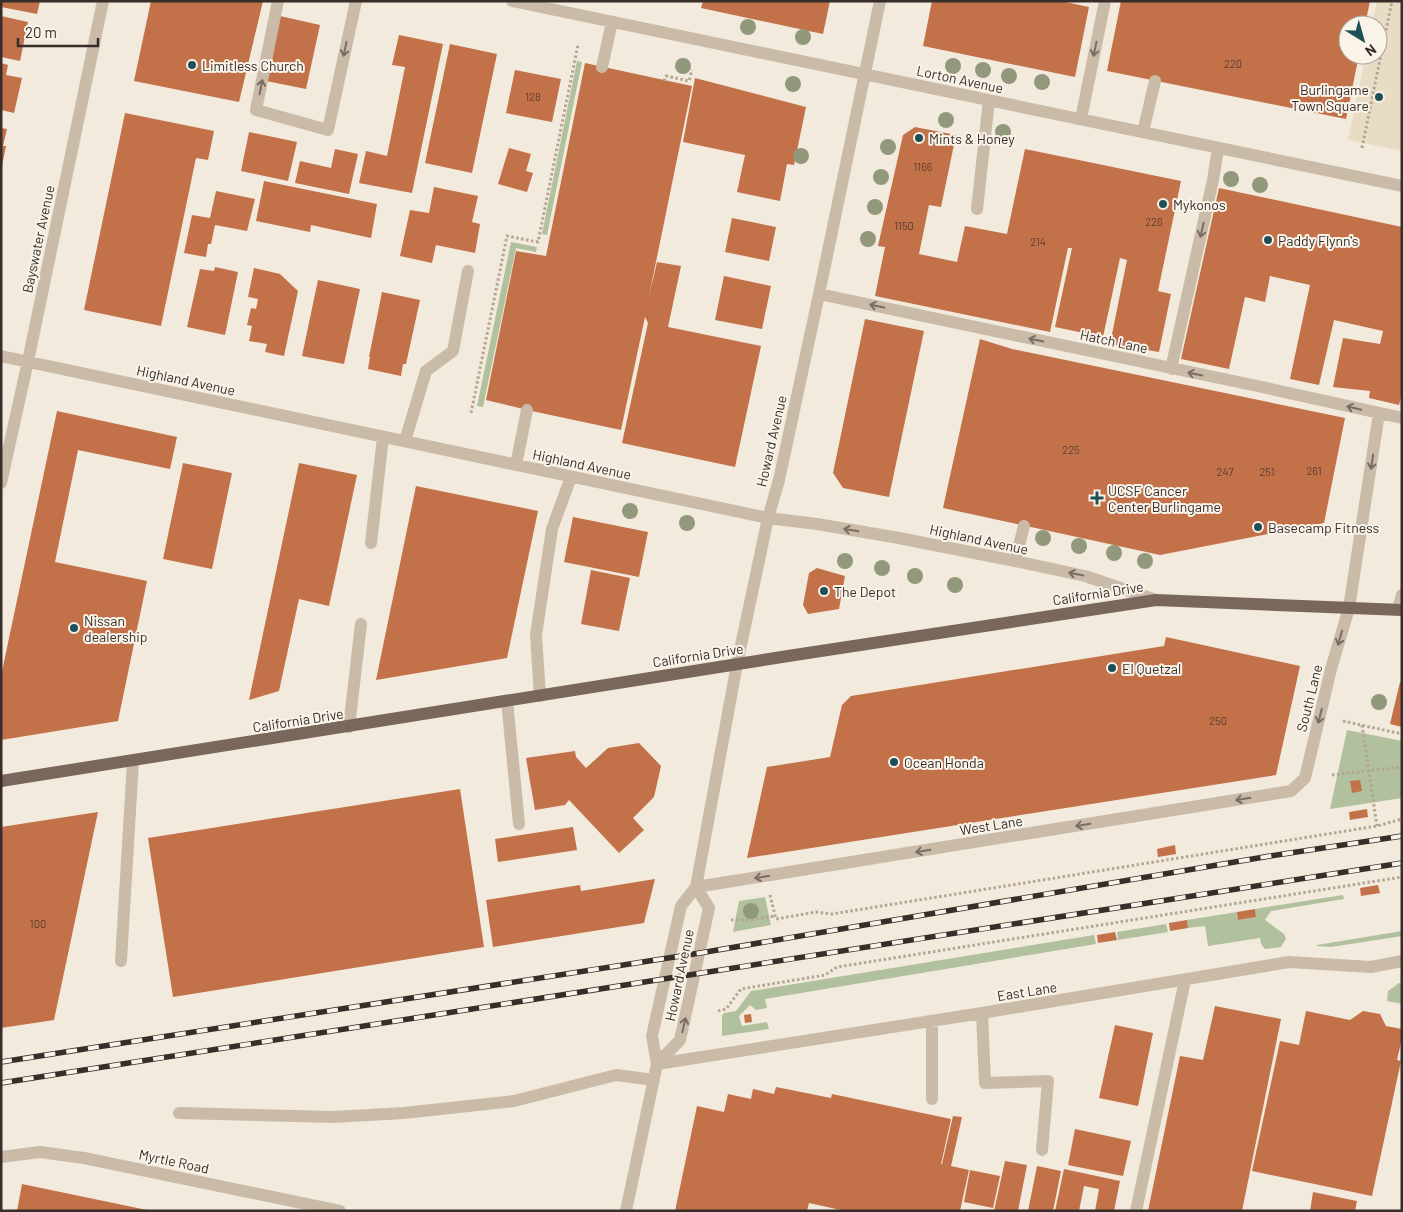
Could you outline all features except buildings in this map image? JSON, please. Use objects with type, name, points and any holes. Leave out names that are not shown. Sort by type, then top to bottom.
[{"type":"main road","name":"California Drive","points":[[1,781],[737,664],[1156,600],[1400,610]]},
{"type":"street","name":"Bayswater Avenue","points":[[1,481],[103,1]]},
{"type":"street","points":[[278,1],[256,110],[328,130],[356,1]]},
{"type":"street","name":"Lorton Avenue","points":[[512,1],[1402,186]]},
{"type":"street","name":"Howard Avenue","points":[[626,1211],[657,1064],[652,1036],[681,906],[696,887],[737,664],[768,518],[779,480],[880,1]]},
{"type":"street","points":[[1081,120],[1105,1]]},
{"type":"street","points":[[602,67],[612,22]]},
{"type":"street","points":[[1143,132],[1155,81]]},
{"type":"street","points":[[977,209],[989,100]]},
{"type":"street","points":[[1171,369],[1192,294],[1218,148]]},
{"type":"street","points":[[405,441],[426,371],[453,351],[468,271]]},
{"type":"street","name":"Hatch Lane","points":[[819,294],[1402,418]]},
{"type":"street","name":"Highland Avenue","points":[[1,356],[768,518],[899,538],[1015,561],[1085,576],[1156,600]]},
{"type":"street","points":[[516,465],[527,410]]},
{"type":"street","name":"South Lane","points":[[1291,791],[1305,778],[1331,669],[1349,608],[1380,414]]},
{"type":"street","points":[[371,543],[383,437]]},
{"type":"street","points":[[540,696],[536,635],[552,529],[571,477]]},
{"type":"street","points":[[1015,561],[1024,526]]},
{"type":"street","points":[[1400,610],[1402,595]]},
{"type":"street","points":[[349,726],[361,624]]},
{"type":"street","points":[[507,701],[519,824]]},
{"type":"street","points":[[121,961],[133,761]]},
{"type":"street","name":"West Lane","points":[[696,887],[1291,791]]},
{"type":"street","name":"Howard Avenue","points":[[657,1064],[680,1040],[695,974],[709,908],[696,887]]},
{"type":"street","name":"East Lane","points":[[657,1064],[1289,962],[1371,967],[1402,961]]},
{"type":"street","points":[[1136,1211],[1185,980]]},
{"type":"street","points":[[982,1013],[985,1083],[1048,1081],[1042,1150]]},
{"type":"street","points":[[932,1021],[932,1099]]},
{"type":"street","points":[[178,1114],[334,1117],[395,1114],[514,1100],[616,1075],[654,1080]]},
{"type":"street","name":"Myrtle Road","points":[[1,1157],[40,1152],[84,1158],[340,1211]]},
{"type":"path","points":[[1362,148],[1392,1]]},
{"type":"path","points":[[471,413],[507,236],[538,242],[578,45]]},
{"type":"path","points":[[664,81],[666,76],[689,80],[692,70]]},
{"type":"path","points":[[1343,721],[1402,734]]},
{"type":"path","points":[[1362,726],[1377,826]]},
{"type":"path","points":[[1332,775],[1402,767]]},
{"type":"path","points":[[730,920],[749,920],[775,916],[776,919],[816,912],[832,914],[1377,826],[1402,819]]},
{"type":"path","points":[[718,1011],[726,1009],[741,989],[825,976],[836,967],[1402,877]]},
{"type":"path","points":[[762,893],[770,892],[775,916]]},
{"type":"green space","points":[[577,61],[582,62],[547,235],[542,234]]},
{"type":"green space","points":[[511,242],[537,247],[536,252],[516,248],[483,407],[477,406]]},
{"type":"green space","points":[[1347,730],[1402,741],[1402,798],[1330,809]]},
{"type":"green space","points":[[1343,895],[1344,899],[1271,911],[1265,920],[1284,934],[1286,939],[1281,947],[1265,949],[1261,944],[1260,938],[1208,946],[1205,926],[1188,928],[1187,920],[1237,912],[1238,920],[1256,917],[1255,909]]},
{"type":"green space","points":[[765,897],[771,925],[733,932],[739,901]]},
{"type":"green space","points":[[1166,924],[1168,932],[1118,940],[1117,932]]},
{"type":"green space","points":[[1402,931],[1402,936],[1331,947],[1317,946],[1317,945]]},
{"type":"green space","points":[[1094,935],[1096,944],[765,999],[767,1008],[756,1010],[750,1005],[739,1016],[742,1026],[767,1022],[769,1029],[722,1036],[722,1016],[724,1013],[736,1011],[751,991]]},
{"type":"green space","points":[[1402,983],[1402,1004],[1387,1001],[1388,991]]},
{"type":"shaded area","name":"Burlingame Town Square","points":[[1377,1],[1402,1],[1402,151],[1348,140],[1364,65],[1388,65],[1388,15],[1374,15]]},
{"type":"railway","points":[[1,1062],[700,953],[1270,856],[1402,836]]},
{"type":"railway","points":[[1,1083],[1402,863]]},
{"type":"place","name":"Limitless Church","points":[[192,65]]},
{"type":"place","name":"Burlingame Town Square","points":[[1379,97]]},
{"type":"place","name":"Mints & Honey","points":[[919,138]]},
{"type":"place","name":"Mykonos","points":[[1163,204]]},
{"type":"place","name":"Paddy Flynn's","points":[[1268,240]]},
{"type":"place","name":"UCSF Cancer Center Burlingame","points":[[1097,498]]},
{"type":"place","name":"Basecamp Fitness","points":[[1258,527]]},
{"type":"place","name":"The Depot","points":[[824,591]]},
{"type":"place","name":"Nissan dealership","points":[[74,628]]},
{"type":"place","name":"El Quetzal","points":[[1112,668]]},
{"type":"place","name":"Ocean Honda","points":[[894,762]]}]
